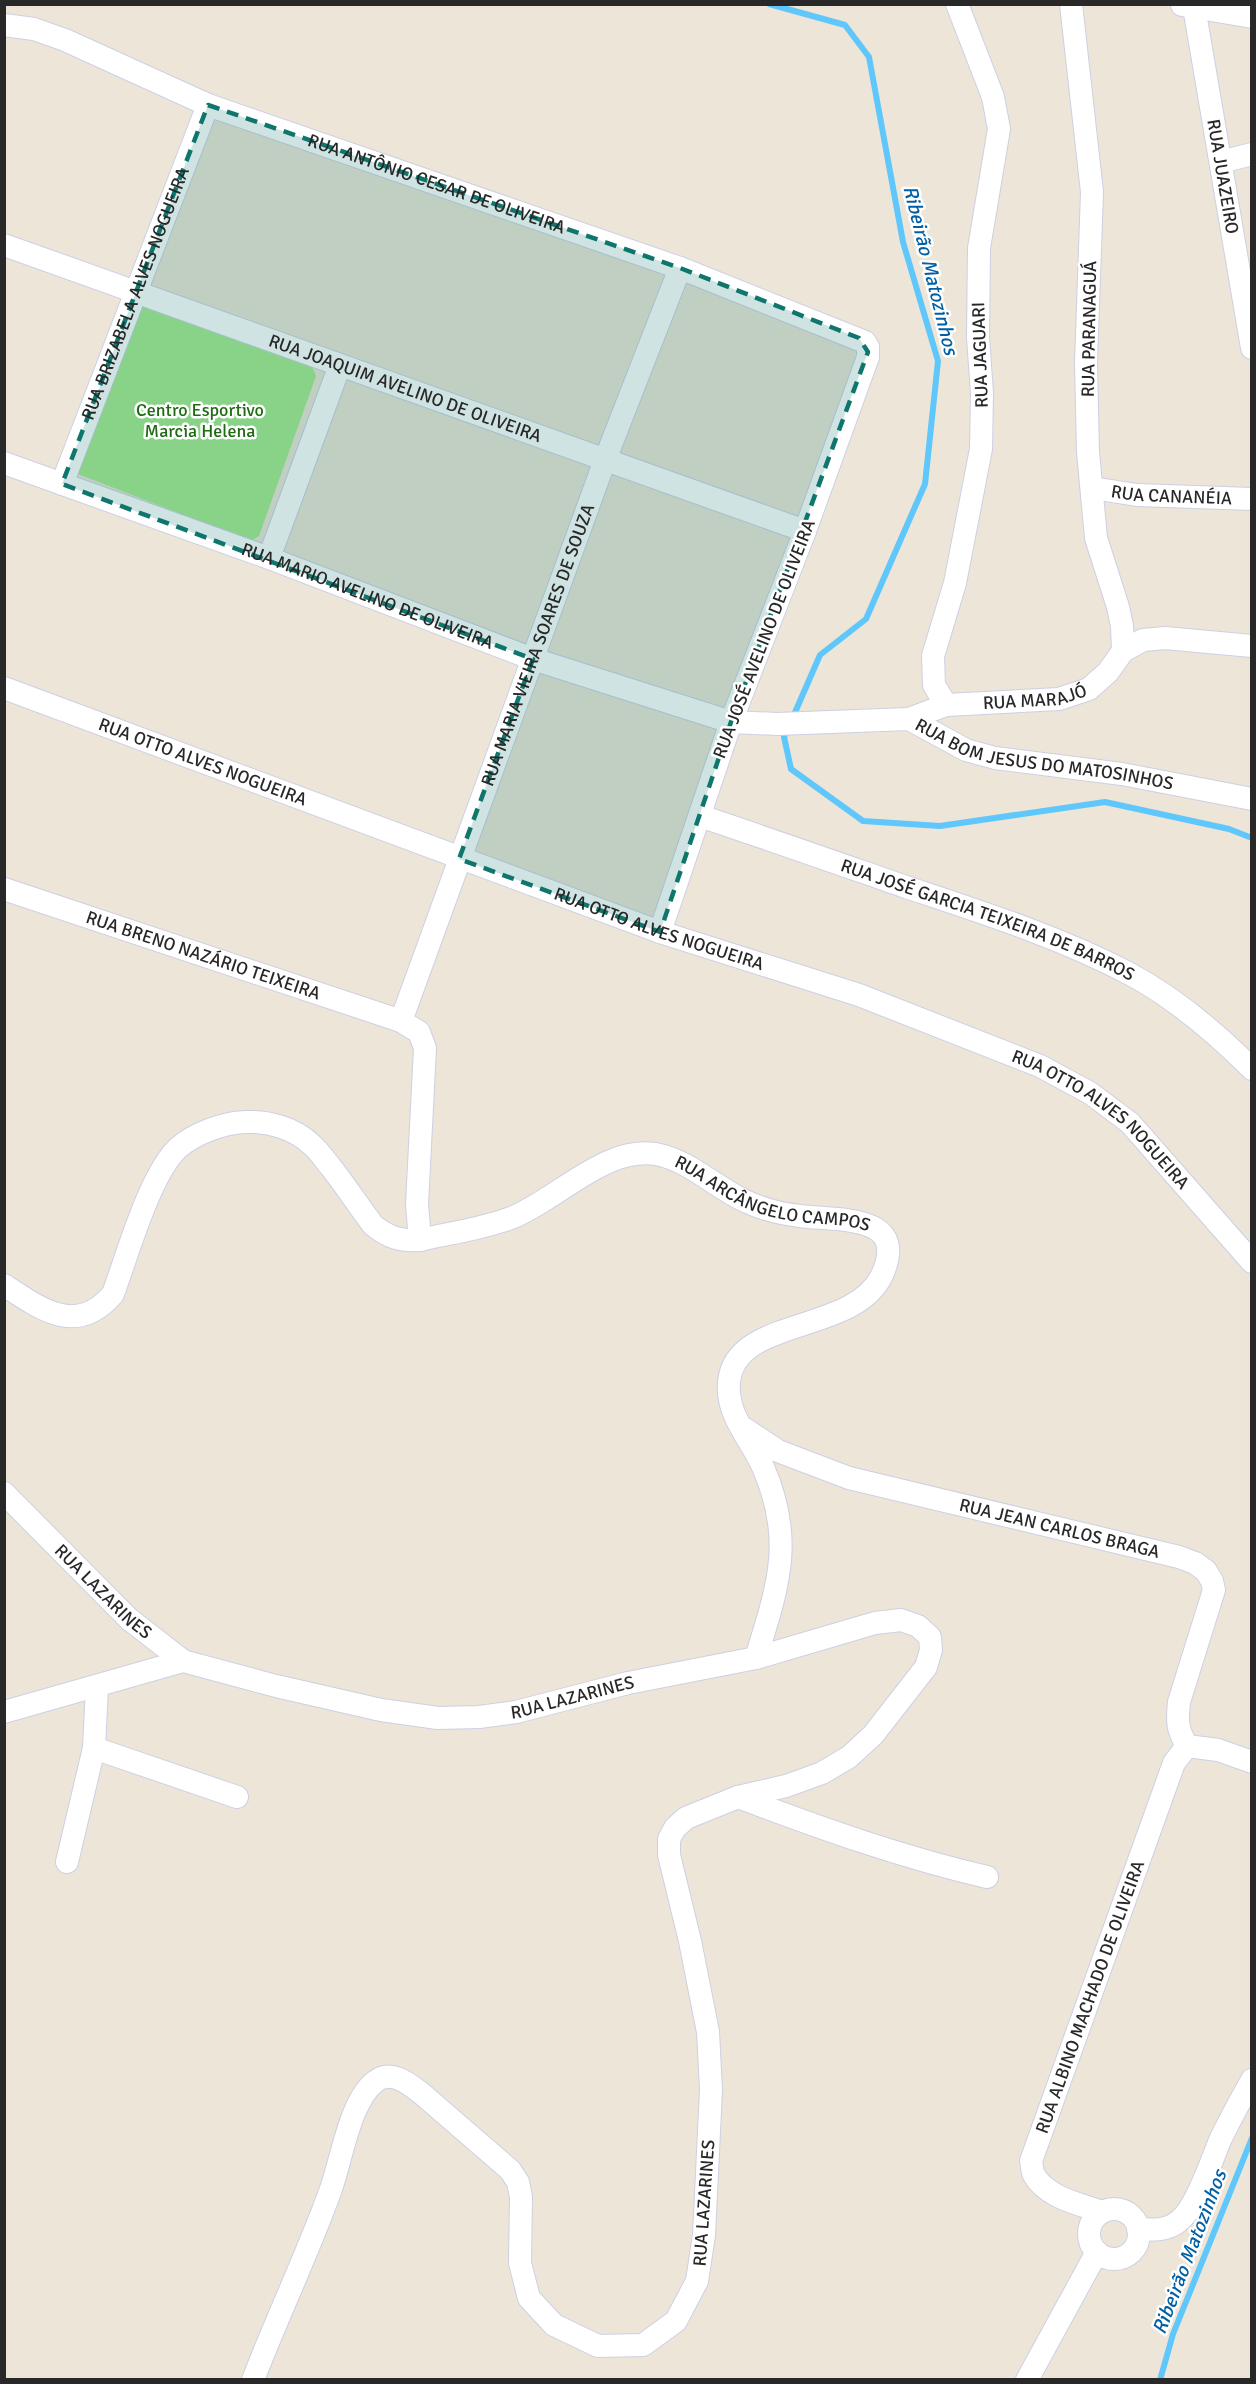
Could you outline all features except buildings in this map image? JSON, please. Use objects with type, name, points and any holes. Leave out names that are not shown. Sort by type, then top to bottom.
[{"type":"street","name":"RUA PARANAGUÁ","points":[[1071,4],[1092,192],[1086,363],[1088,452],[1096,538],[1118,607],[1122,626],[1123,651]]},
{"type":"street","name":"RUA JAGUARI","points":[[946,705],[934,684],[933,656],[955,583],[981,449],[982,393],[978,338],[979,248],[997,153],[999,129],[993,97],[956,6]]},
{"type":"street","points":[[1188,6],[1251,17]]},
{"type":"street","name":"RUA JUAZEIRO","points":[[1188,6],[1221,162],[1251,348]]},
{"type":"street","name":"RUA ANTÔNIO CESAR DE OLIVEIRA","points":[[4,25],[34,29],[65,40],[208,105],[680,268],[860,338],[868,347]]},
{"type":"street","name":"RUA BRIZABELA ALVES NOGUEIRA","points":[[62,484],[208,105]]},
{"type":"street","points":[[1221,162],[1251,154]]},
{"type":"street","name":"RUA JOAQUIM AVELINO DE OLIVEIRA","points":[[4,246],[805,531]]},
{"type":"street","name":"RUA MARIA VIEIRA SOARES DE SOUZA","points":[[401,1021],[606,460],[680,268]]},
{"type":"street","name":"RUA JOSÉ AVELINO DE OLIVEIRA","points":[[660,932],[732,722],[868,357],[868,347]]},
{"type":"street","points":[[269,558],[340,365]]},
{"type":"street","name":"RUA MARIO AVELINO DE OLIVEIRA","points":[[4,463],[269,558],[533,658],[732,722]]},
{"type":"street","name":"RUA CANANÉIA","points":[[1092,488],[1137,495],[1251,499]]},
{"type":"street","name":"RUA MARAJÓ","points":[[909,719],[946,705],[1059,699],[1089,689],[1108,672],[1123,651],[1143,640],[1165,638],[1251,646]]},
{"type":"street","name":"RUA OTTO ALVES NOGUEIRA","points":[[4,688],[459,859],[660,932],[869,999],[1040,1066],[1090,1093],[1130,1123],[1251,1262]]},
{"type":"street","name":"RUA BOM JESUS DO MATOSINHOS","points":[[732,722],[777,724],[909,719],[966,750],[995,758],[1122,774],[1251,799]]},
{"type":"street","name":"RUA JOSÉ GARCIA TEIXEIRA DE BARROS","points":[[700,816],[975,910],[1081,951],[1132,975],[1179,1005],[1225,1042],[1251,1069]]},
{"type":"street","name":"RUA BRENO NAZÁRIO TEIXEIRA","points":[[4,889],[401,1021]]},
{"type":"street","points":[[401,1021],[419,1032],[425,1048],[417,1204],[420,1240]]},
{"type":"street","name":"RUA ARCÂNGELO CAMPOS","points":[[4,1285],[53,1312],[74,1317],[90,1314],[103,1305],[113,1293],[149,1196],[162,1169],[178,1148],[214,1128],[240,1122],[261,1122],[291,1130],[313,1145],[373,1225],[385,1235],[401,1241],[420,1240],[510,1218],[548,1199],[596,1168],[620,1157],[642,1152],[665,1156],[690,1167],[732,1195],[754,1206],[798,1216],[852,1220],[876,1228],[884,1236],[888,1247],[887,1262],[880,1278],[868,1294],[848,1308],[814,1322],[767,1335],[748,1349],[736,1364],[729,1381],[730,1401],[738,1425],[763,1466],[776,1504],[783,1539],[773,1603],[756,1658]]},
{"type":"street","name":"RUA JEAN CARLOS BRAGA","points":[[738,1425],[778,1451],[849,1478],[1070,1533],[1155,1551],[1195,1563],[1206,1571],[1214,1590],[1179,1702],[1177,1720],[1179,1733],[1187,1746]]},
{"type":"street","name":"RUA LAZARINES","points":[[4,1493],[129,1618],[183,1661],[276,1686],[381,1710],[438,1718],[479,1718],[516,1712],[628,1683],[756,1658],[866,1626],[901,1620],[918,1626],[930,1637],[931,1650],[926,1667],[873,1735],[849,1757],[822,1773],[786,1786],[738,1797],[686,1818],[675,1828],[669,1839],[669,1855],[690,1941],[708,2032],[711,2090],[704,2235],[698,2281],[676,2321],[643,2345],[598,2346],[554,2325],[529,2298],[520,2263],[521,2197],[518,2182],[496,2156],[421,2093],[405,2081],[392,2076],[379,2078],[366,2090],[356,2109],[331,2188],[254,2379]]},
{"type":"street","points":[[4,1712],[183,1661]]},
{"type":"street","points":[[67,1862],[94,1748],[97,1687]]},
{"type":"street","points":[[1187,1746],[1218,1750],[1251,1762]]},
{"type":"street","name":"RUA ALBINO MACHADO DE OLIVEIRA","points":[[1102,2212],[1062,2198],[1047,2190],[1034,2175],[1031,2161],[1174,1763],[1187,1746]]},
{"type":"street","points":[[94,1748],[237,1797]]},
{"type":"street","points":[[738,1797],[865,1844],[987,1877]]},
{"type":"street","points":[[1138,2229],[1159,2230],[1180,2221],[1189,2209],[1251,2080]]},
{"type":"street","points":[[1110,2210],[1125,2212],[1131,2216],[1138,2229],[1137,2244],[1126,2256],[1112,2259],[1097,2252],[1093,2246],[1090,2231],[1096,2217],[1102,2212],[1110,2210]]},
{"type":"street","points":[[1026,2379],[1097,2252]]},
{"type":"highlighted area","points":[[208,105],[680,268],[859,338],[868,352],[731,722],[660,932],[459,859],[533,659],[62,484]]},
{"type":"green space","name":"Centro Esportivo Marcia Helena","points":[[146,302],[309,360],[316,376],[259,536],[251,541],[78,474],[77,463],[133,311]]},
{"type":"waterway","name":"Ribeirão Matozinhos","points":[[769,4],[845,25],[869,57],[903,242],[938,361],[925,484],[866,619],[820,655],[793,717]]},
{"type":"waterway","name":"Ribeirão Matozinhos","points":[[787,729],[784,737],[791,769],[863,821],[940,826],[1105,802],[1229,829],[1252,838]]},
{"type":"waterway","name":"Ribeirão Matozinhos","points":[[1160,2380],[1173,2334],[1252,2138]]}]
